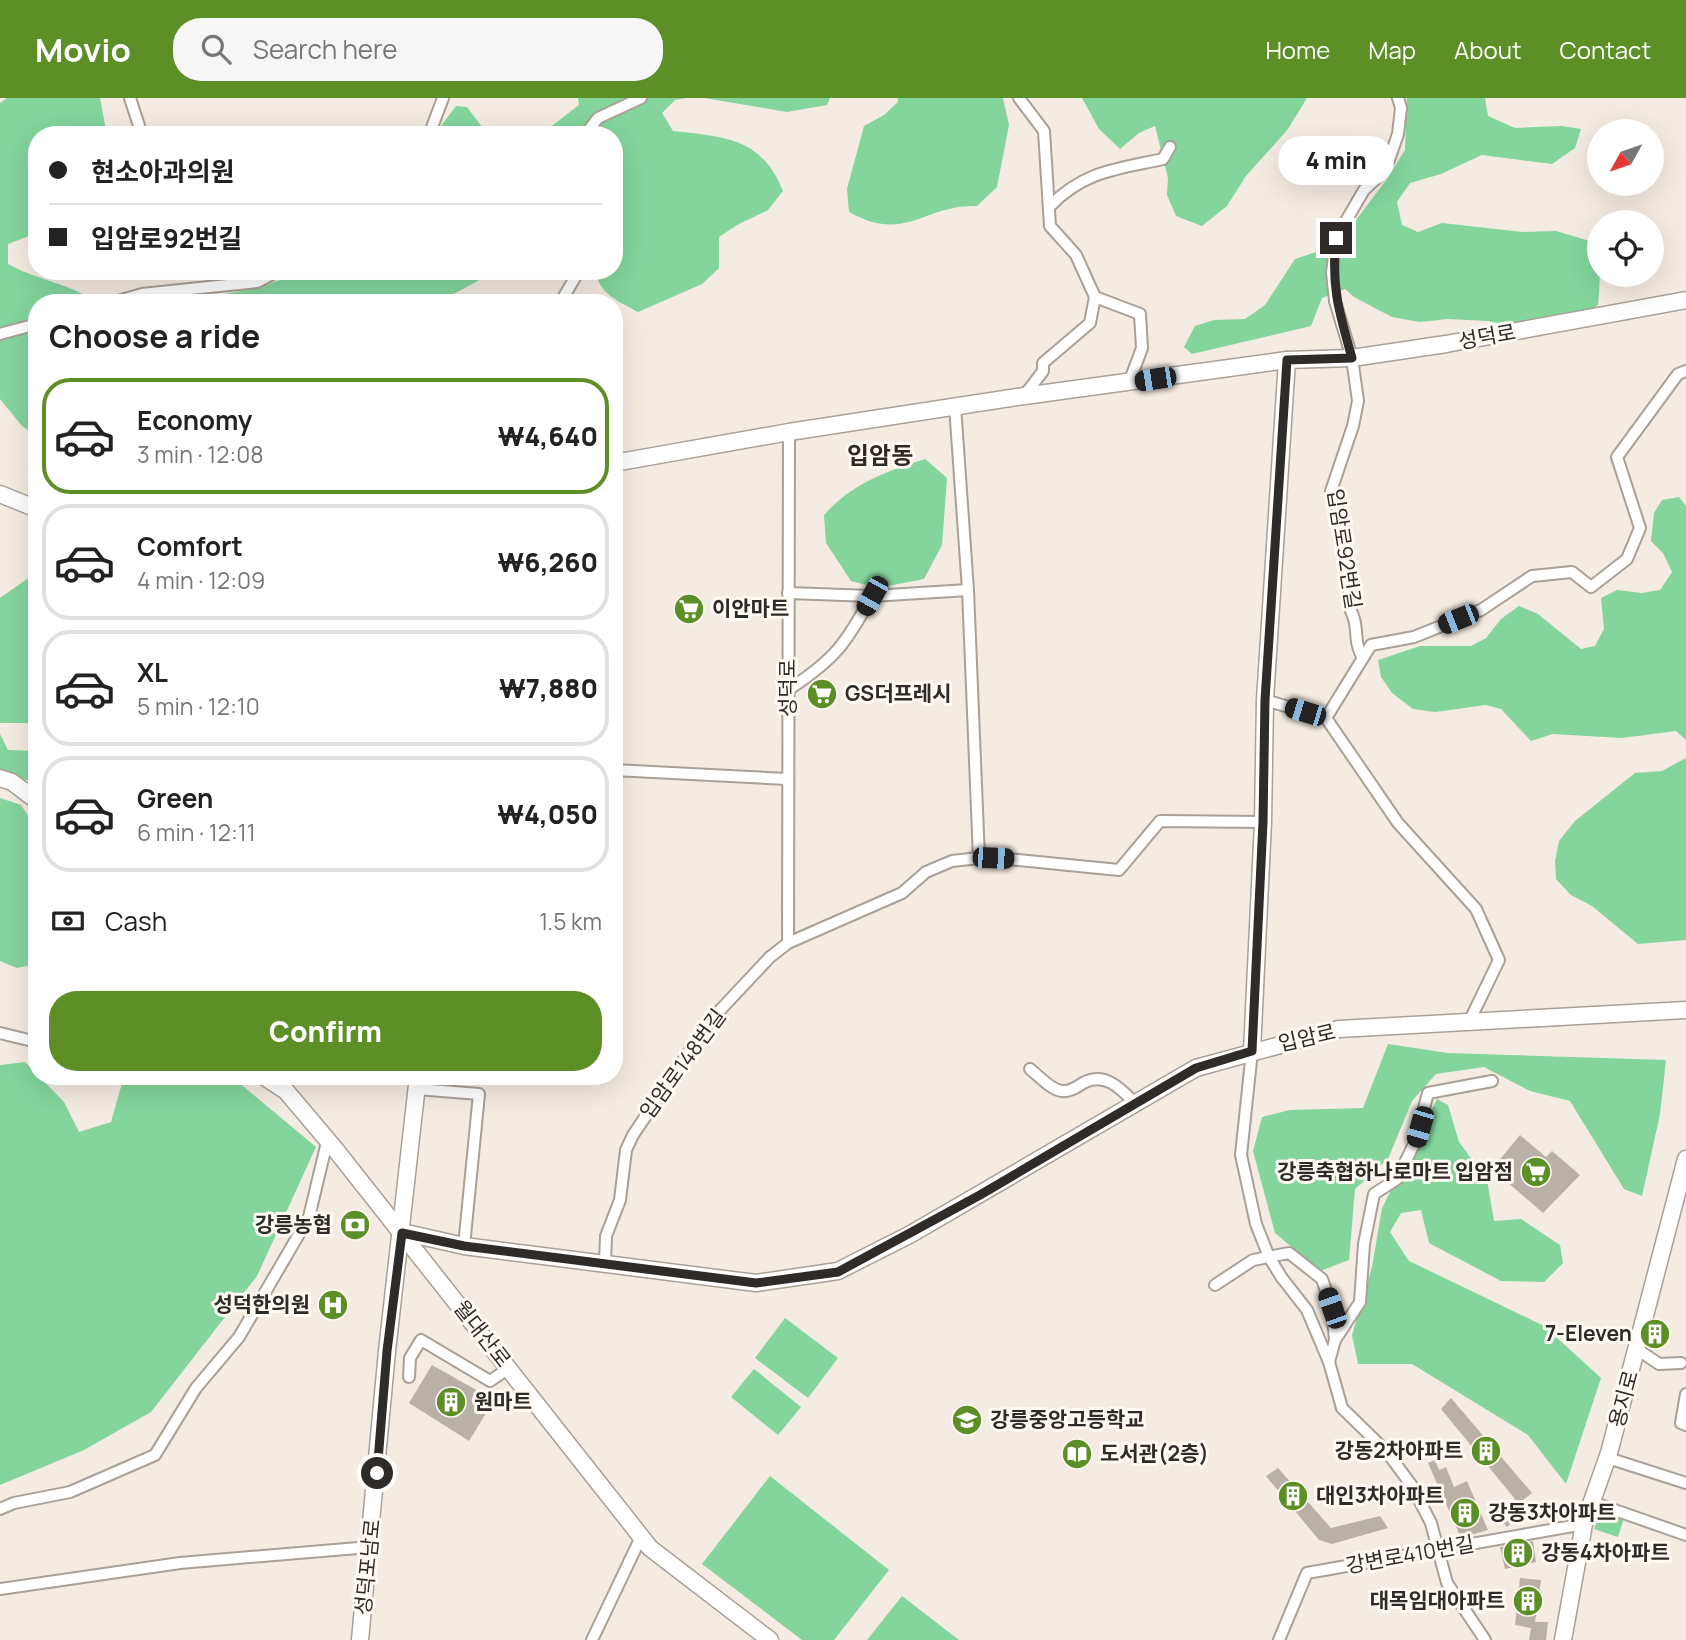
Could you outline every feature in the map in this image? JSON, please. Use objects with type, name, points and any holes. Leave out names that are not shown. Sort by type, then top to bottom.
[{"type":"street","points":[[130,98],[139,126]]},
{"type":"street","points":[[432,126],[443,98]]},
{"type":"street","points":[[592,126],[598,118],[641,98]]},
{"type":"street","points":[[1019,98],[1044,131],[1050,226],[1076,255],[1095,297],[1090,323],[1042,363],[1043,371],[1024,396]]},
{"type":"street","name":"입암로92번길","points":[[1363,658],[1355,646],[1356,621],[1351,611],[1342,520],[1331,491],[1353,426],[1358,401],[1352,358],[1335,301],[1332,273],[1336,238],[1364,190],[1381,174],[1389,160],[1398,134],[1401,108],[1398,98]]},
{"type":"street","points":[[1050,206],[1066,190],[1088,177],[1102,171],[1163,159],[1170,147]]},
{"type":"street","points":[[142,294],[261,280]]},
{"type":"street","points":[[1095,297],[1140,314],[1142,348],[1129,383]]},
{"type":"street","name":"성덕로","points":[[623,461],[789,432],[1024,396],[1287,360],[1352,358],[1446,344],[1686,300]]},
{"type":"street","points":[[0,334],[28,326]]},
{"type":"street","points":[[1287,360],[1265,700],[1263,822],[1252,1051],[1241,1154],[1256,1224],[1269,1257],[1307,1310],[1329,1362],[1342,1408],[1387,1452],[1412,1486],[1431,1523],[1447,1583],[1485,1640]]},
{"type":"street","points":[[1325,718],[1371,645],[1414,638],[1481,610],[1532,576],[1572,572],[1591,587],[1627,559],[1640,528],[1617,457],[1678,374],[1686,371]]},
{"type":"street","points":[[955,407],[968,590],[979,858]]},
{"type":"street","name":"성덕로","points":[[788,943],[789,432]]},
{"type":"street","points":[[0,495],[28,506]]},
{"type":"street","points":[[788,593],[872,596],[968,590]]},
{"type":"street","points":[[788,690],[824,666],[847,641],[872,596]]},
{"type":"street","points":[[1265,700],[1325,718],[1398,823],[1476,909],[1499,960],[1469,1022]]},
{"type":"street","points":[[623,770],[787,779]]},
{"type":"street","points":[[0,778],[12,782],[28,794]]},
{"type":"street","name":"입암로148번길","points":[[605,1263],[606,1236],[620,1200],[626,1150],[633,1135],[709,1023],[770,957],[788,943],[902,893],[926,872],[952,861],[979,858],[1119,870],[1160,821],[1263,822]]},
{"type":"street","name":"입암로","points":[[402,1233],[464,1246],[756,1283],[838,1272],[922,1227],[1196,1068],[1339,1029],[1686,1010]]},
{"type":"street","points":[[0,1032],[28,1040]]},
{"type":"street","points":[[1030,1069],[1050,1085],[1065,1092],[1091,1079],[1108,1081],[1119,1086],[1136,1104]]},
{"type":"street","points":[[1329,1362],[1335,1340],[1360,1301],[1364,1244],[1374,1194],[1397,1179],[1415,1142],[1428,1093],[1492,1081]]},
{"type":"street","name":"월대산로","points":[[277,1085],[286,1091],[402,1233],[650,1548],[771,1640]]},
{"type":"street","name":"성덕포남로","points":[[360,1640],[387,1351],[418,1085]]},
{"type":"street","points":[[433,1085],[479,1094],[464,1246]]},
{"type":"street","points":[[0,1509],[14,1503],[70,1492],[155,1455],[196,1388],[239,1337],[309,1217],[327,1142]]},
{"type":"street","name":"용지로","points":[[1563,1640],[1584,1524],[1608,1458],[1686,1159]]},
{"type":"street","points":[[1215,1285],[1253,1260],[1289,1253],[1322,1279],[1332,1308],[1335,1340]]},
{"type":"street","points":[[409,1377],[410,1358],[421,1340],[491,1381],[509,1368]]},
{"type":"street","points":[[1637,1349],[1659,1364],[1681,1363]]},
{"type":"street","points":[[387,1351],[410,1358]]},
{"type":"street","points":[[1686,1395],[1681,1423],[1686,1424]]},
{"type":"street","points":[[1608,1458],[1686,1483]]},
{"type":"street","points":[[1592,1502],[1686,1535]]},
{"type":"street","name":"강변로410번길","points":[[1279,1640],[1307,1573],[1584,1524]]},
{"type":"street","points":[[592,1640],[641,1536]]},
{"type":"street","points":[[0,1589],[180,1563],[370,1546]]},
{"type":"green space","points":[[7,98],[100,98],[105,126],[28,126],[28,236],[8,244],[8,264],[28,273],[28,280],[47,280],[83,294],[28,294],[28,430],[0,399],[0,103]]},
{"type":"green space","points":[[578,98],[686,98],[675,100],[662,113],[673,131],[725,138],[752,150],[774,173],[783,191],[768,210],[719,237],[719,268],[702,284],[638,312],[623,304],[623,294],[609,294],[598,280],[623,280],[623,126],[552,126],[579,105]]},
{"type":"green space","points":[[704,98],[830,98],[827,105],[787,112]]},
{"type":"green space","points":[[898,98],[1003,98],[1009,125],[997,187],[977,206],[959,207],[901,224],[869,221],[849,212],[847,189],[864,126],[884,115],[898,102]]},
{"type":"green space","points":[[1082,98],[1307,98],[1288,129],[1246,176],[1227,206],[1202,226],[1176,216],[1167,195],[1168,178],[1155,126],[1139,133],[1120,149],[1099,129]]},
{"type":"green space","points":[[1407,98],[1485,98],[1488,116],[1515,128],[1562,126],[1581,129],[1575,148],[1552,164],[1482,155],[1441,174],[1410,183],[1397,202],[1402,225],[1418,232],[1442,223],[1523,232],[1556,231],[1587,240],[1587,287],[1600,287],[1598,305],[1574,325],[1525,329],[1488,321],[1448,319],[1420,322],[1392,317],[1354,297],[1345,289],[1322,298],[1311,326],[1192,354],[1184,347],[1195,326],[1214,320],[1245,319],[1265,305],[1295,259],[1316,252],[1344,236],[1405,150]]},
{"type":"green space","points":[[456,106],[467,107],[481,126],[441,126]]},
{"type":"green space","points":[[280,280],[479,280],[454,294],[224,294]]},
{"type":"green space","points":[[925,459],[947,478],[942,545],[924,579],[878,588],[851,581],[826,543],[824,515],[858,487],[883,474]]},
{"type":"green space","points":[[1679,497],[1686,506],[1686,740],[1676,731],[1622,738],[1553,734],[1531,741],[1501,709],[1486,705],[1435,712],[1413,709],[1392,693],[1381,677],[1378,660],[1420,646],[1471,646],[1486,638],[1501,619],[1519,606],[1538,614],[1581,649],[1595,646],[1604,629],[1601,598],[1617,590],[1642,593],[1660,590],[1672,572],[1663,553],[1651,541],[1654,513],[1662,500]]},
{"type":"green space","points":[[28,578],[28,723],[0,723],[0,598]]},
{"type":"green space","points":[[0,734],[8,750],[28,751],[28,780],[0,775]]},
{"type":"green space","points":[[1686,758],[1686,940],[1638,944],[1592,906],[1571,895],[1556,879],[1555,861],[1559,841],[1575,821],[1635,773],[1662,771]]},
{"type":"green space","points":[[0,798],[21,805],[28,816],[28,966],[17,968],[0,961]]},
{"type":"green space","points":[[1388,1044],[1448,1053],[1666,1060],[1660,1114],[1642,1196],[1624,1189],[1570,1101],[1530,1091],[1484,1067],[1436,1074],[1412,1101],[1388,1159],[1355,1189],[1349,1260],[1320,1271],[1275,1233],[1253,1151],[1262,1117],[1290,1110],[1363,1108]]},
{"type":"green space","points":[[25,1062],[28,1065],[28,1085],[47,1085],[64,1102],[79,1132],[111,1122],[121,1085],[242,1085],[316,1147],[257,1276],[151,1412],[84,1450],[0,1485],[0,1065]]},
{"type":"green space","points":[[1437,1099],[1448,1105],[1459,1142],[1487,1180],[1494,1221],[1521,1219],[1560,1245],[1563,1263],[1544,1282],[1501,1281],[1429,1243],[1421,1210],[1401,1213],[1390,1232],[1409,1261],[1544,1326],[1601,1378],[1566,1484],[1528,1435],[1412,1364],[1358,1364],[1352,1335],[1372,1267],[1382,1208]]},
{"type":"green space","points":[[785,1318],[838,1358],[808,1398],[755,1358]]},
{"type":"green space","points":[[754,1369],[801,1407],[778,1435],[731,1397]]},
{"type":"green space","points":[[770,1476],[889,1570],[834,1640],[802,1640],[702,1564]]},
{"type":"green space","points":[[1601,1507],[1625,1515],[1618,1537],[1594,1529]]},
{"type":"green space","points":[[902,1596],[959,1640],[867,1640]]},
{"type":"building","name":"강릉축협하나로마트 입암점","points":[[1520,1135],[1546,1157],[1552,1151],[1580,1175],[1543,1213],[1492,1169]]},
{"type":"building","name":"원마트","points":[[432,1365],[494,1400],[469,1441],[409,1403]]},
{"type":"building","name":"강동2차아파트","points":[[1451,1398],[1532,1493],[1523,1500],[1528,1508],[1507,1527],[1496,1515],[1515,1499],[1441,1409]]},
{"type":"building","name":"강동3차아파트","points":[[1435,1460],[1439,1470],[1446,1467],[1454,1487],[1467,1481],[1488,1530],[1461,1538],[1428,1463]]},
{"type":"building","name":"대인3차아파트","points":[[1278,1468],[1331,1528],[1380,1516],[1388,1528],[1332,1544],[1319,1540],[1266,1476]]},
{"type":"building","name":"강동4차아파트","points":[[1533,1541],[1536,1562],[1505,1569],[1500,1547]]},
{"type":"building","name":"대목임대아파트","points":[[1520,1578],[1541,1580],[1535,1622],[1548,1622],[1546,1640],[1529,1640],[1531,1628],[1515,1625]]},
{"type":"place","name":"이안마트","points":[[689,609]]},
{"type":"place","name":"GS더프레시","points":[[822,694]]},
{"type":"place","name":"강릉축협하나로마트 입암점","points":[[1536,1172]]},
{"type":"place","name":"강릉농협","points":[[355,1225]]},
{"type":"place","name":"성덕한의원","points":[[333,1305]]},
{"type":"place","name":"7-Eleven","points":[[1655,1334]]},
{"type":"place","name":"원마트","points":[[451,1402]]},
{"type":"place","name":"강릉중앙고등학교","points":[[967,1420]]},
{"type":"place","name":"강동2차아파트","points":[[1486,1451]]},
{"type":"place","name":"도서관(2층)","points":[[1077,1454]]},
{"type":"place","name":"대인3차아파트","points":[[1293,1496]]},
{"type":"place","name":"강동3차아파트","points":[[1465,1513]]},
{"type":"place","name":"강동4차아파트","points":[[1518,1553]]},
{"type":"place","name":"대목임대아파트","points":[[1528,1601]]},
{"type":"district","name":"입암동","points":[[880,456]]},
{"type":"route","points":[[377,1473],[387,1351],[402,1233],[464,1246],[756,1283],[838,1272],[980,1195],[1196,1068],[1252,1051],[1263,822],[1265,700],[1287,360],[1352,358],[1335,301],[1332,273],[1336,238]]}]
